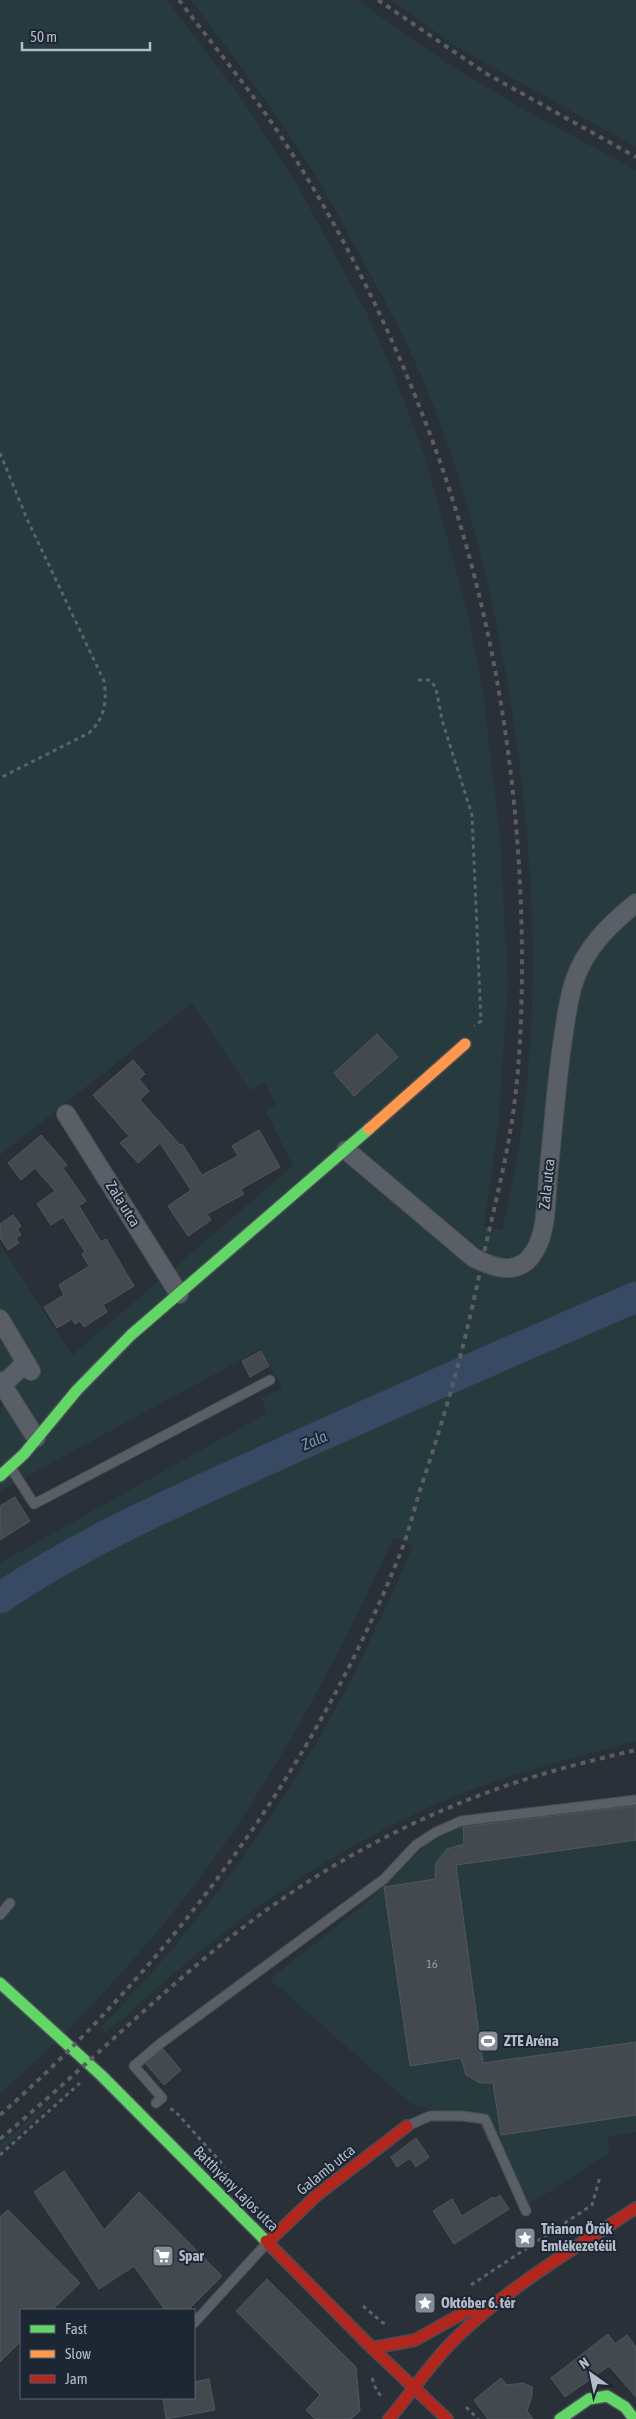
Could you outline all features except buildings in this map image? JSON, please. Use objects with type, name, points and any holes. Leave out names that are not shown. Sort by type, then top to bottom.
[{"type":"street","name":"Zala utca","points":[[346,1150],[474,1258],[498,1269],[507,1269],[523,1264],[537,1247],[545,1214],[559,1067],[569,1000],[574,982],[587,953],[597,939],[636,903]]},
{"type":"street","points":[[0,1476],[11,1468],[77,1390],[131,1335],[305,1187],[465,1044]]},
{"type":"street","name":"Zala utca","points":[[66,1114],[179,1294]]},
{"type":"street","points":[[0,1319],[29,1366],[1,1383],[36,1438]]},
{"type":"street","name":"Batthyány Lajos utca","points":[[0,1983],[102,2076],[372,2348],[446,2419]]},
{"type":"street","name":"Galamb utca","points":[[268,2242],[316,2195],[407,2126]]},
{"type":"street","points":[[389,2419],[456,2339],[481,2316],[534,2275],[636,2208]]},
{"type":"street","points":[[372,2348],[394,2347],[418,2340],[485,2300],[534,2275]]},
{"type":"street","points":[[560,2419],[590,2397],[601,2395],[614,2399],[634,2419]]},
{"type":"lane","points":[[11,1468],[34,1504],[270,1380]]},
{"type":"lane","points":[[156,2103],[162,2098],[134,2066],[161,2043],[384,1879],[423,1839],[461,1820],[636,1800]]},
{"type":"lane","points":[[0,1916],[10,1903]]},
{"type":"lane","points":[[407,2126],[430,2116],[462,2116],[485,2119],[526,2211]]},
{"type":"lane","points":[[195,2322],[268,2242]]},
{"type":"path","points":[[0,453],[27,519],[104,681],[106,697],[99,724],[89,733],[0,778]]},
{"type":"path","points":[[418,680],[430,680],[436,688],[442,720],[472,815],[481,1021],[470,1030],[465,1044]]},
{"type":"path","points":[[0,2156],[86,2078]]},
{"type":"path","points":[[469,2286],[592,2205],[600,2177]]},
{"type":"green space","points":[[0,0],[167,0],[244,102],[299,188],[367,314],[392,370],[425,456],[468,615],[483,691],[500,838],[508,983],[498,1129],[484,1226],[502,1230],[515,1169],[530,1045],[532,920],[529,857],[515,732],[499,638],[478,545],[465,499],[434,408],[411,352],[387,305],[334,208],[299,150],[254,84],[191,0],[357,0],[448,64],[521,108],[636,170],[636,1741],[545,1766],[477,1788],[401,1820],[375,1834],[297,1880],[248,1914],[194,1957],[106,2033],[101,2027],[170,1951],[233,1871],[317,1742],[361,1660],[413,1547],[394,1537],[352,1625],[307,1711],[257,1795],[202,1875],[156,1934],[106,1990],[81,2017],[0,2094],[0,1563],[267,1413],[261,1398],[282,1388],[261,1349],[0,1491],[0,1408],[4,1404],[0,1398],[0,1244],[72,1355],[293,1166],[266,1111],[276,1104],[264,1082],[250,1091],[192,1003],[0,1155]]},
{"type":"green space","points":[[391,0],[636,0],[636,147],[455,46]]},
{"type":"green space","name":"ZTE Aréna","points":[[636,1798],[636,2132],[608,2137],[610,2153],[523,2208],[478,2123],[410,2103],[270,1979],[373,1897],[425,1845],[462,1824]]},
{"type":"green space","points":[[66,2088],[0,2153],[0,2144]]},
{"type":"waterway","name":"Zala","points":[[0,1598],[65,1558],[166,1506],[636,1297]]},
{"type":"railway","points":[[0,2115],[63,2056],[123,1993],[180,1927],[233,1858],[281,1785],[326,1711],[365,1633],[409,1529],[454,1380],[503,1168],[510,1133],[518,1067],[522,957],[520,894],[510,768],[490,642],[459,519],[439,459],[406,374],[369,291],[348,250],[303,170],[278,132],[179,0]]},
{"type":"railway","points":[[378,0],[487,74],[636,157]]},
{"type":"railway","points":[[0,2139],[210,1954],[272,1906],[335,1865],[402,1829],[472,1798],[539,1775],[636,1750]]},
{"type":"traffic: fast","points":[[0,1476],[24,1454],[77,1390],[131,1335],[369,1129]]},
{"type":"traffic: fast","points":[[0,1983],[102,2076],[266,2241]]},
{"type":"traffic: fast","points":[[560,2419],[589,2399],[607,2396],[625,2407],[634,2419]]},
{"type":"traffic: slow","points":[[369,1129],[465,1044]]},
{"type":"traffic: jam","points":[[268,2242],[317,2195],[407,2126]]},
{"type":"traffic: jam","points":[[389,2419],[439,2357],[477,2318],[544,2268],[636,2208]]},
{"type":"traffic: jam","points":[[266,2241],[372,2348],[447,2419]]},
{"type":"traffic: jam","points":[[372,2348],[415,2340],[476,2306]]},
{"type":"place","name":"ZTE Aréna","points":[[488,2041]]},
{"type":"place","name":"Trianon Örök Emlékezetéül","points":[[525,2238]]},
{"type":"place","name":"Spar","points":[[163,2256]]},
{"type":"place","name":"Október 6. tér","points":[[425,2303]]}]
